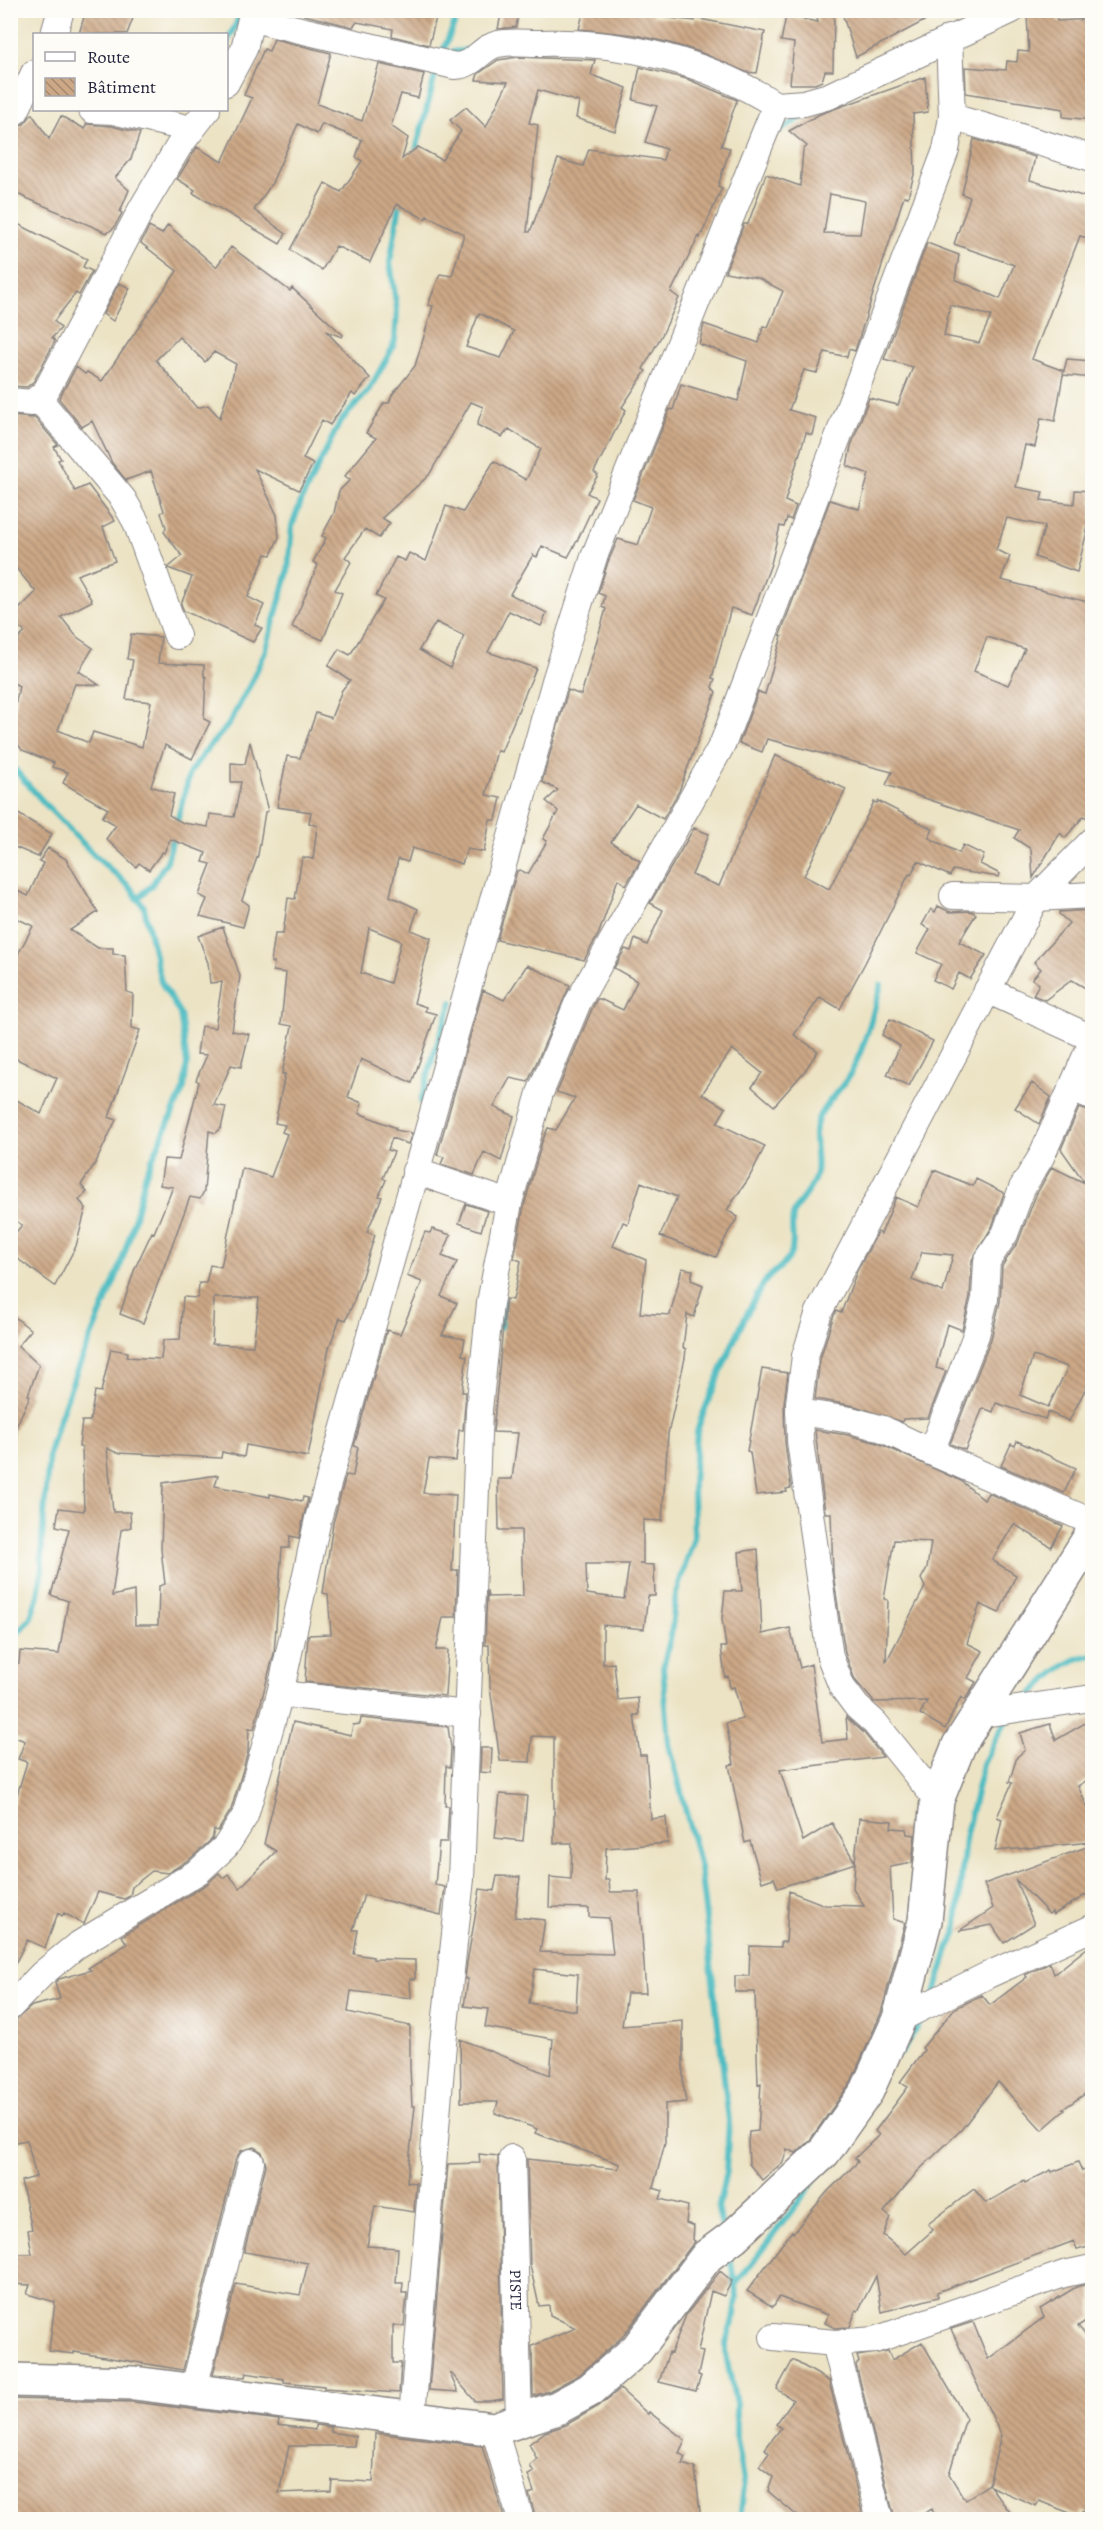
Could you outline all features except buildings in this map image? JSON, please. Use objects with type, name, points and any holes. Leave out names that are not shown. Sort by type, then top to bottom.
[{"type":"main road","points":[[10,2380],[134,2383],[412,2418],[506,2425],[557,2408],[598,2384],[637,2349],[707,2256],[734,2236],[824,2152],[867,2091],[899,2019],[925,1921],[937,1800],[958,1745],[1092,1534]]},
{"type":"street","points":[[54,33],[61,10]]},
{"type":"street","points":[[228,79],[244,49],[253,14],[455,66],[465,65],[498,44],[573,42],[610,46],[681,60],[701,67],[747,87],[776,105],[804,103],[829,96],[1012,10]]},
{"type":"street","points":[[412,2418],[441,2066],[461,1879],[479,1410],[490,1303],[509,1203],[540,1093],[578,1002],[723,743],[946,150],[952,117],[949,38]]},
{"type":"street","points":[[22,111],[33,76]]},
{"type":"street","points":[[10,2007],[42,1974],[76,1946],[199,1871],[226,1846],[245,1816],[280,1694],[318,1519],[555,681],[594,557],[776,105]]},
{"type":"street","points":[[10,401],[32,403],[46,391],[142,208],[199,119],[113,111]]},
{"type":"street","points":[[952,117],[1092,158]]},
{"type":"street","points":[[39,399],[123,499],[136,522],[177,636]]},
{"type":"street","points":[[937,1800],[875,1723],[857,1707],[842,1687],[830,1657],[800,1441],[799,1412],[805,1356],[819,1312],[1036,898],[1092,841]]},
{"type":"street","points":[[952,896],[1036,898],[1092,895]]},
{"type":"street","points":[[931,1452],[976,1335],[985,1299],[987,1261],[1005,1234],[1022,1188],[1082,1093],[1092,1042],[1087,1036],[987,990]]},
{"type":"street","points":[[415,1172],[509,1203]]},
{"type":"street","points":[[799,1412],[851,1420],[883,1429],[1092,1522]]},
{"type":"street","points":[[280,1694],[468,1714]]},
{"type":"street","points":[[976,1715],[1092,1698]]},
{"type":"street","points":[[899,2019],[988,1975],[1092,1928]]},
{"type":"street","name":"PISTE","points":[[512,2158],[506,2425],[521,2520]]},
{"type":"street","points":[[194,2392],[250,2162]]},
{"type":"street","points":[[773,2337],[835,2343],[875,2340],[1064,2274],[1092,2268]]},
{"type":"street","points":[[835,2343],[880,2520]]},
{"type":"waterway","points":[[228,40],[237,22],[238,10]]},
{"type":"waterway","points":[[441,56],[460,10]]},
{"type":"waterway","points":[[451,52],[470,50]]},
{"type":"waterway","points":[[415,154],[437,68]]},
{"type":"waterway","points":[[774,134],[811,112]]},
{"type":"waterway","points":[[137,899],[151,886],[167,861],[190,772],[229,724],[265,652],[288,572],[292,526],[301,501],[340,422],[369,390],[392,349],[395,340],[397,310],[390,262],[401,198]]},
{"type":"waterway","points":[[10,764],[94,855],[130,887],[144,907],[161,982],[180,1014],[187,1064],[184,1088],[146,1173],[119,1270],[75,1375],[56,1429],[49,1453],[42,1539],[42,1570],[38,1595],[31,1617],[10,1642]]},
{"type":"waterway","points":[[723,2231],[718,2209],[726,2171],[729,2121],[700,1867],[669,1744],[663,1668],[671,1635],[676,1593],[694,1538],[693,1483],[697,1432],[701,1419],[730,1350],[755,1299],[767,1279],[789,1258],[793,1243],[794,1213],[816,1173],[815,1132],[818,1119],[853,1069],[867,1034],[881,985]]},
{"type":"waterway","points":[[421,1102],[434,1053],[452,1002]]},
{"type":"waterway","points":[[500,1327],[505,1301]]},
{"type":"waterway","points":[[1027,1699],[1065,1665],[1092,1655]]},
{"type":"waterway","points":[[935,1993],[948,1949],[956,1934],[965,1838],[983,1764],[1008,1720]]},
{"type":"waterway","points":[[1081,1920],[1092,1913]]},
{"type":"waterway","points":[[901,2053],[922,2018]]},
{"type":"waterway","points":[[735,2285],[813,2183]]},
{"type":"waterway","points":[[729,2252],[737,2297],[735,2315],[726,2342],[726,2355],[736,2404],[736,2439],[744,2486],[740,2520]]}]
